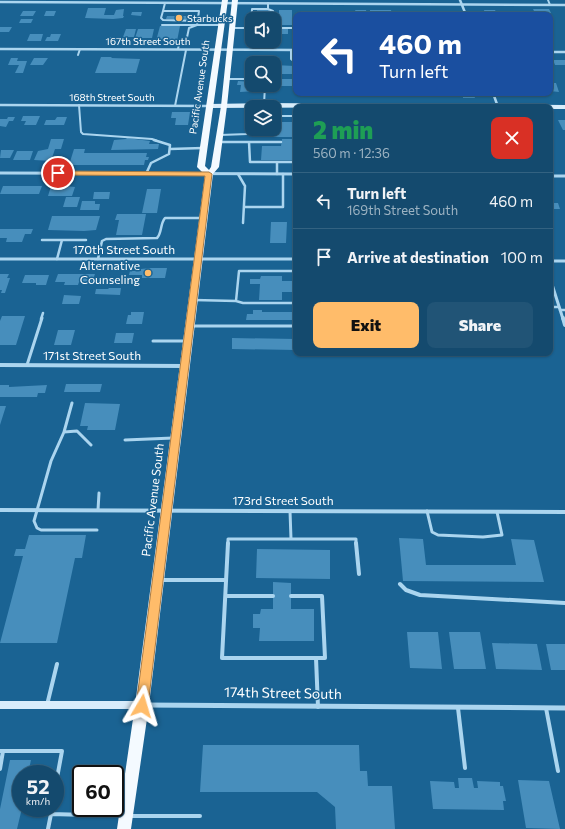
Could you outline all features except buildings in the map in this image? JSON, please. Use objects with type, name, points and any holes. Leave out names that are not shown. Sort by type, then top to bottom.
[{"type":"main road","name":"Pacific Avenue South","points":[[209,174],[201,167],[224,1]]},
{"type":"main road","name":"Pacific Avenue South","points":[[124,829],[142,706],[209,174],[215,166],[224,106],[235,1]]},
{"type":"street","points":[[460,0],[465,12]]},
{"type":"street","points":[[0,2],[129,1],[165,3],[235,1],[268,3],[273,1],[565,5]]},
{"type":"street","name":"167th Street South","points":[[0,49],[291,50]]},
{"type":"street","points":[[553,52],[565,52]]},
{"type":"street","name":"168th Street South","points":[[0,105],[245,105]]},
{"type":"street","name":"168th Street South","points":[[281,105],[293,105]]},
{"type":"street","name":"168th Street South","points":[[224,106],[245,107]]},
{"type":"street","points":[[281,107],[293,107]]},
{"type":"street","points":[[553,108],[565,108]]},
{"type":"street","name":"168th Street South","points":[[553,108],[565,108]]},
{"type":"street","points":[[0,173],[293,174]]},
{"type":"street","points":[[553,176],[565,176]]},
{"type":"street","name":"170th Street South","points":[[0,259],[293,259]]},
{"type":"street","points":[[553,261],[565,261]]},
{"type":"street","points":[[553,287],[565,325]]},
{"type":"street","name":"171st Street South","points":[[0,365],[184,366]]},
{"type":"street","name":"173rd Street South","points":[[0,510],[565,512]]},
{"type":"street","name":"174th Street South","points":[[0,705],[565,708]]},
{"type":"lane","points":[[548,0],[550,4]]},
{"type":"lane","points":[[165,3],[161,18],[163,20],[198,21]]},
{"type":"lane","points":[[268,3],[268,9]]},
{"type":"lane","points":[[252,12],[252,9],[268,9],[273,12]]},
{"type":"lane","points":[[163,11],[199,11],[197,25]]},
{"type":"lane","points":[[162,25],[221,25]]},
{"type":"lane","points":[[178,50],[179,44],[186,42],[189,28],[197,25]]},
{"type":"lane","points":[[231,28],[245,28]]},
{"type":"lane","points":[[281,28],[293,28]]},
{"type":"lane","points":[[78,55],[80,49]]},
{"type":"lane","points":[[175,106],[186,50]]},
{"type":"lane","points":[[291,50],[291,59],[293,61]]},
{"type":"lane","points":[[226,79],[245,79]]},
{"type":"lane","points":[[79,105],[81,132],[84,134],[152,139],[170,145],[169,154],[151,163],[146,174]]},
{"type":"lane","points":[[281,116],[293,116]]},
{"type":"lane","points":[[219,139],[245,135]]},
{"type":"lane","points":[[219,139],[249,142],[282,142]]},
{"type":"lane","points":[[249,142],[250,162],[293,162]]},
{"type":"lane","points":[[170,149],[203,148]]},
{"type":"lane","points":[[277,162],[278,174]]},
{"type":"lane","points":[[238,174],[244,184],[243,224]]},
{"type":"lane","points":[[244,207],[283,207],[283,174]]},
{"type":"lane","points":[[98,259],[102,241],[106,239],[157,238],[159,236],[162,222],[165,218],[203,218]]},
{"type":"lane","points":[[42,240],[86,240]]},
{"type":"lane","points":[[57,259],[62,240]]},
{"type":"lane","points":[[236,300],[238,271],[293,271]]},
{"type":"lane","points":[[192,300],[236,300],[243,304],[293,303]]},
{"type":"lane","points":[[553,307],[565,310]]},
{"type":"lane","points":[[27,366],[43,314]]},
{"type":"lane","points":[[189,326],[293,326]]},
{"type":"lane","points":[[153,341],[187,342]]},
{"type":"lane","points":[[72,403],[64,432],[51,460],[34,521],[37,528],[41,530],[97,530]]},
{"type":"lane","points":[[64,432],[77,431],[91,445]]},
{"type":"lane","points":[[125,440],[175,438]]},
{"type":"lane","points":[[98,510],[99,493]]},
{"type":"lane","points":[[290,511],[291,539]]},
{"type":"lane","points":[[427,511],[432,532],[438,535],[482,537],[502,535],[497,512]]},
{"type":"lane","points":[[291,596],[322,596],[325,658],[222,658],[228,539],[356,539],[359,574]]},
{"type":"lane","points":[[157,580],[226,580]]},
{"type":"lane","points":[[400,584],[411,593],[420,595],[565,603]]},
{"type":"lane","points":[[226,596],[273,596]]},
{"type":"lane","points":[[316,658],[318,707]]},
{"type":"lane","points":[[47,705],[56,664]]},
{"type":"lane","points":[[458,708],[465,768]]},
{"type":"lane","points":[[546,708],[558,771]]},
{"type":"lane","points":[[0,769],[2,751],[62,751],[59,765]]},
{"type":"lane","points":[[64,814],[200,816]]},
{"type":"lane","points":[[48,829],[50,817]]},
{"type":"place","name":"Starbucks","points":[[179,18]]},
{"type":"place","name":"Alternative Counseling","points":[[148,273]]},
{"type":"route","points":[[58,173],[209,174],[142,706]]}]
